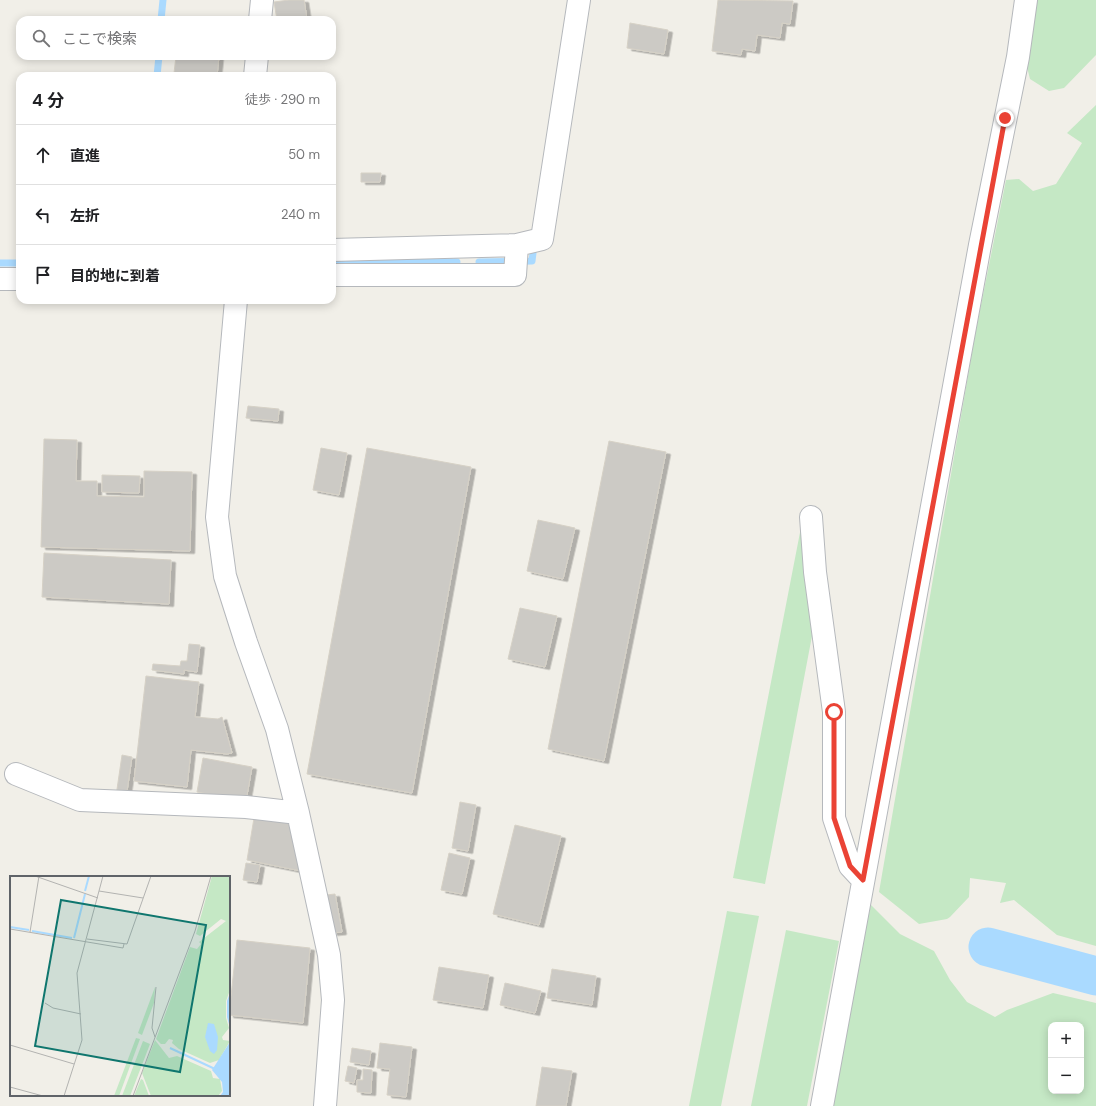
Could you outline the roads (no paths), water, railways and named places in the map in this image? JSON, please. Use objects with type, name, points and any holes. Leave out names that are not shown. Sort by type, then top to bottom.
[{"type":"street","points":[[260,16],[262,0]]},
{"type":"street","points":[[336,250],[517,245],[542,238],[579,0]]},
{"type":"street","points":[[822,1106],[979,252],[1018,57],[1026,0]]},
{"type":"street","points":[[255,72],[257,60]]},
{"type":"street","points":[[336,275],[515,275],[517,245]]},
{"type":"street","points":[[0,279],[16,279]]},
{"type":"street","points":[[236,304],[217,517],[225,576],[246,642],[277,729],[298,813],[329,955],[333,1000],[325,1106]]},
{"type":"street","points":[[811,517],[815,572],[834,712],[834,818],[850,866],[863,880]]},
{"type":"street","points":[[16,774],[80,800],[246,807],[298,813]]},
{"type":"waterway","points":[[161,16],[163,0]]},
{"type":"waterway","points":[[157,72],[159,60]]},
{"type":"waterway","points":[[479,262],[532,261],[533,253]]},
{"type":"waterway","points":[[336,262],[457,262]]},
{"type":"waterway","points":[[0,263],[16,263]]},
{"type":"waterway","points":[[988,947],[1096,976]]}]
